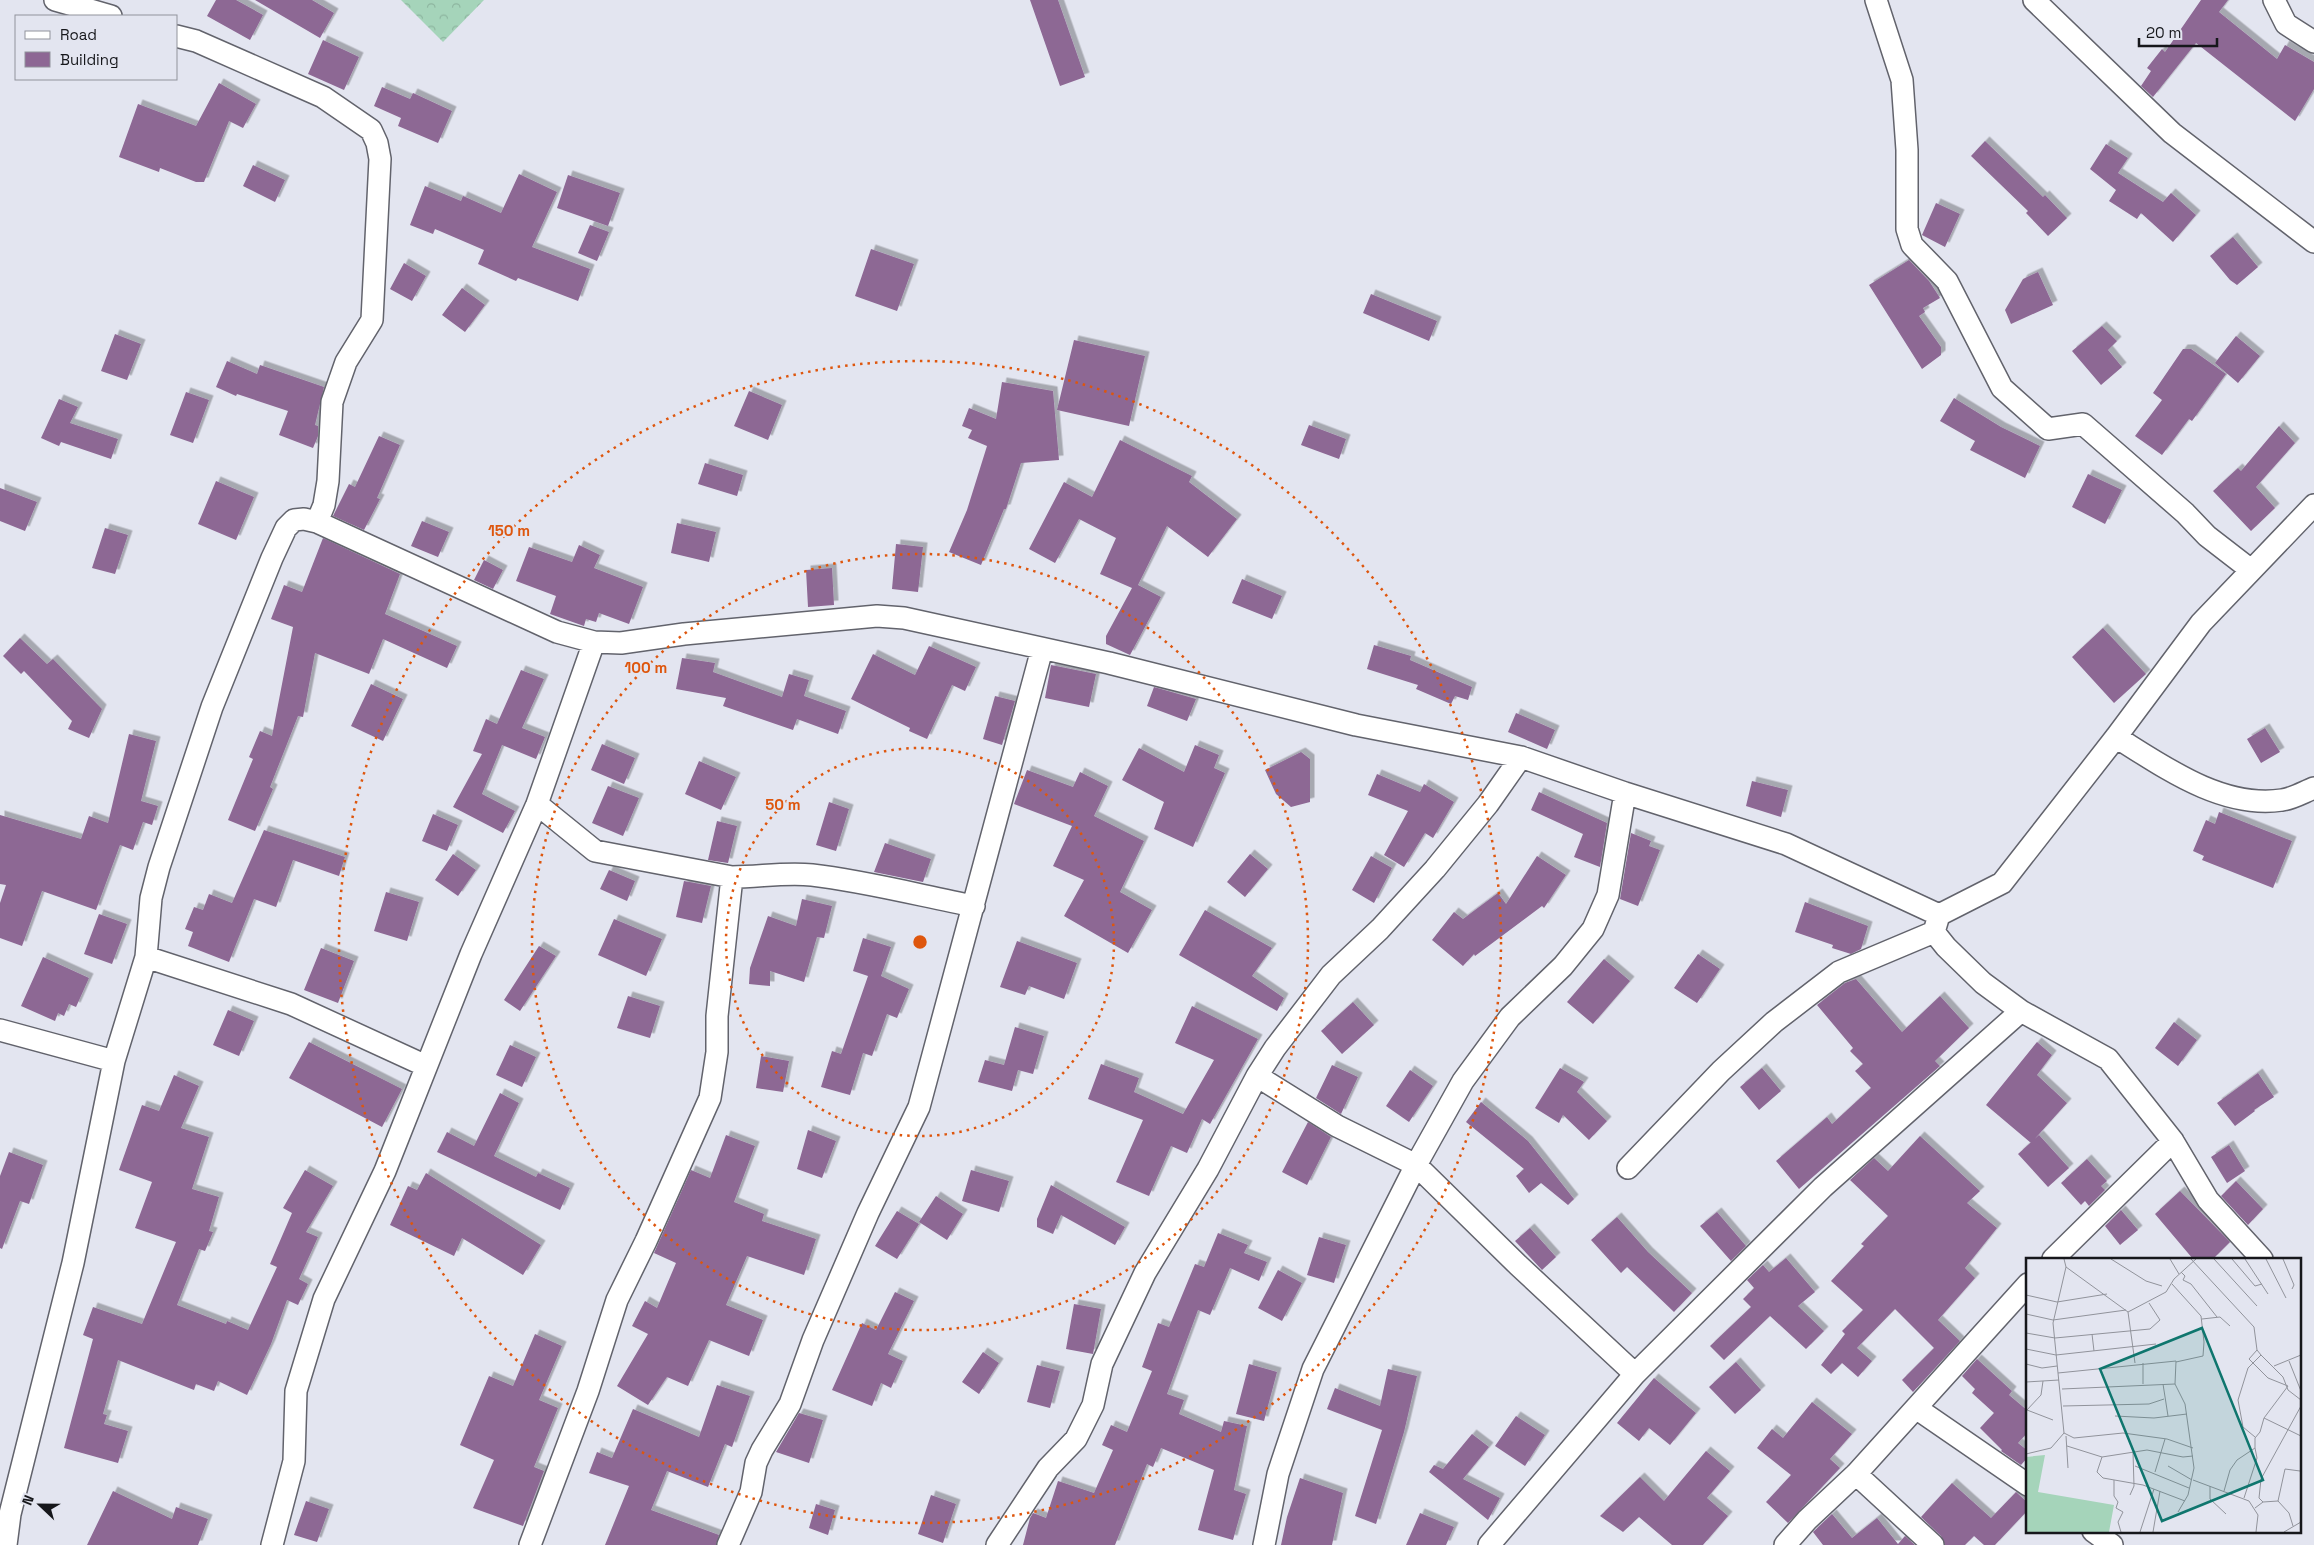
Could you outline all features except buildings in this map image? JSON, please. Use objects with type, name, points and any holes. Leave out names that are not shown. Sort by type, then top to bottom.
[{"type":"street","points":[[56,0],[107,15]]},
{"type":"street","points":[[1876,0],[1902,80],[1907,150],[1907,229],[1912,245],[1948,280],[2002,388],[2048,430],[2082,424],[2185,513],[2207,536],[2251,570]]},
{"type":"street","points":[[2034,0],[2172,133],[2314,242]]},
{"type":"street","points":[[2274,0],[2286,24],[2314,42]]},
{"type":"street","points":[[178,37],[196,42],[322,97],[371,130],[377,142],[380,158],[372,320],[364,336],[346,362],[332,402],[328,481],[324,505],[317,522]]},
{"type":"street","points":[[1628,1168],[1721,1071],[1774,1022],[1824,983],[1839,972],[1936,924],[2002,883],[2116,737],[2201,622],[2314,505]]},
{"type":"street","points":[[6,1545],[10,1514],[73,1263],[114,1061],[146,958],[151,898],[159,867],[219,690],[272,558],[286,528],[294,520],[304,519],[317,522],[557,632],[594,642],[621,643],[684,634],[877,616],[904,618],[1109,663],[1356,725],[1520,757],[1625,793],[1786,844],[1936,924],[1946,947],[1983,983],[2021,1010],[2108,1059],[2173,1141],[2208,1200],[2261,1258]]},
{"type":"street","points":[[272,1545],[294,1461],[296,1392],[324,1299],[385,1171],[471,954],[537,804],[594,642]]},
{"type":"street","points":[[728,1545],[751,1492],[756,1463],[790,1404],[813,1340],[864,1222],[919,1107],[1042,649]]},
{"type":"street","points":[[2116,737],[2160,765],[2211,790],[2248,802],[2283,800],[2314,788]]},
{"type":"street","points":[[997,1545],[1048,1468],[1076,1439],[1093,1405],[1102,1364],[1145,1273],[1208,1169],[1257,1076],[1292,1022],[1331,975],[1380,930],[1435,869],[1488,804],[1520,757]]},
{"type":"street","points":[[1264,1545],[1278,1474],[1313,1369],[1416,1166],[1463,1081],[1510,1017],[1563,966],[1594,929],[1608,895],[1625,793]]},
{"type":"street","points":[[537,804],[595,851],[732,877],[784,874],[812,875],[974,906]]},
{"type":"street","points":[[530,1545],[588,1391],[617,1300],[646,1241],[710,1098],[717,1052],[717,1016],[732,877]]},
{"type":"street","points":[[146,958],[292,1004],[426,1066]]},
{"type":"street","points":[[1489,1545],[1635,1374],[1823,1187],[2021,1010]]},
{"type":"street","points":[[0,1030],[114,1061]]},
{"type":"street","points":[[1257,1076],[1337,1126],[1416,1166],[1518,1265],[1635,1374]]},
{"type":"street","points":[[2053,1258],[2173,1141]]},
{"type":"street","points":[[1785,1545],[1807,1520],[1856,1474],[2026,1286]]},
{"type":"street","points":[[1916,1408],[2026,1484]]},
{"type":"street","points":[[1856,1474],[1933,1545]]},
{"type":"street","points":[[2094,1532],[2112,1545]]},
{"type":"green space","points":[[401,0],[484,0],[443,42]]}]
